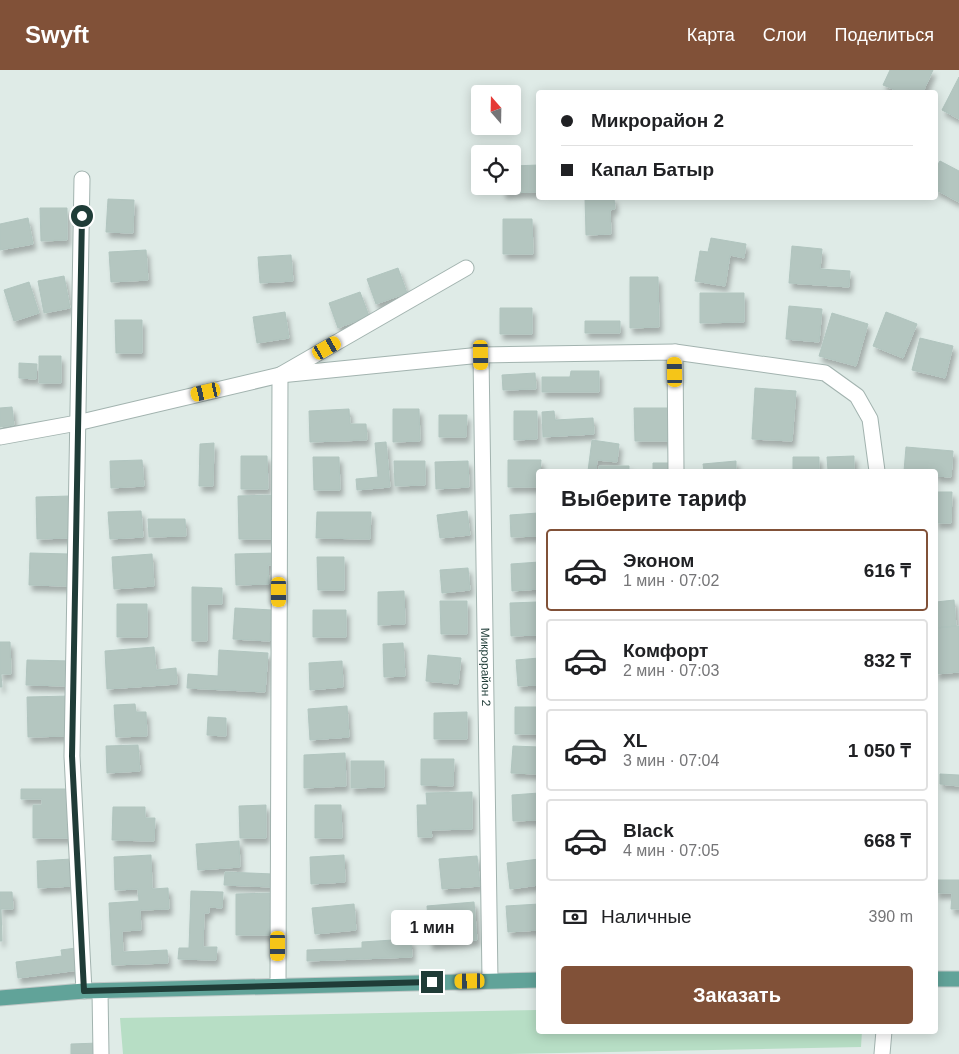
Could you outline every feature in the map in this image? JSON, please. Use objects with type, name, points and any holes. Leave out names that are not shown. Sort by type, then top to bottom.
[{"type":"main road","points":[[938,979],[959,979]]},
{"type":"main road","points":[[0,998],[84,991],[536,980]]},
{"type":"street","points":[[82,179],[72,756],[84,991]]},
{"type":"street","points":[[280,375],[466,268]]},
{"type":"street","points":[[0,437],[78,423],[280,375],[481,355],[675,352],[825,373],[857,396],[870,419],[877,469]]},
{"type":"street","points":[[675,352],[676,469]]},
{"type":"street","name":"Микрорайон 2","points":[[481,355],[490,980]]},
{"type":"street","points":[[278,985],[280,375]]},
{"type":"street","points":[[100,991],[101,1054]]},
{"type":"street","points":[[882,1054],[884,1034]]},
{"type":"green space","points":[[536,1010],[536,1034],[862,1034],[861,1047],[508,1054],[123,1054],[120,1018]]},
{"type":"building","points":[[890,70],[933,70],[924,90],[895,90],[883,85]]},
{"type":"building","points":[[959,77],[959,119],[942,110]]},
{"type":"building","points":[[940,161],[959,171],[959,202],[938,191],[938,164]]},
{"type":"building","points":[[536,165],[536,192],[521,192],[521,166]]},
{"type":"building","points":[[108,199],[134,200],[133,233],[106,232]]},
{"type":"building","points":[[585,200],[614,200],[615,209],[610,210],[611,234],[586,235]]},
{"type":"building","points":[[40,208],[67,208],[67,240],[41,241]]},
{"type":"building","points":[[28,218],[33,244],[0,250],[0,224]]},
{"type":"building","points":[[503,219],[532,219],[533,254],[503,254]]},
{"type":"building","points":[[711,238],[746,244],[744,258],[730,255],[725,286],[695,281],[700,251],[708,252]]},
{"type":"building","points":[[792,246],[822,249],[820,269],[850,271],[849,287],[789,283]]},
{"type":"building","points":[[146,250],[148,280],[111,282],[109,252]]},
{"type":"building","points":[[291,255],[293,281],[260,283],[258,257]]},
{"type":"building","points":[[398,268],[407,293],[376,304],[367,279]]},
{"type":"building","points":[[64,276],[70,308],[44,313],[38,281]]},
{"type":"building","points":[[630,277],[658,277],[659,327],[630,328]]},
{"type":"building","points":[[29,282],[39,313],[14,321],[4,290]]},
{"type":"building","points":[[360,292],[369,316],[338,328],[329,303]]},
{"type":"building","points":[[700,293],[744,293],[744,322],[700,323]]},
{"type":"building","points":[[789,306],[822,309],[819,342],[786,339]]},
{"type":"building","points":[[500,308],[532,308],[532,334],[500,334]]},
{"type":"building","points":[[285,312],[289,338],[257,343],[253,317]]},
{"type":"building","points":[[886,312],[917,324],[903,358],[873,346]]},
{"type":"building","points":[[832,313],[868,324],[856,366],[819,356]]},
{"type":"building","points":[[115,320],[142,320],[142,353],[116,353]]},
{"type":"building","points":[[585,321],[620,321],[620,333],[585,333]]},
{"type":"building","points":[[920,338],[953,346],[945,378],[912,370]]},
{"type":"building","points":[[39,356],[61,356],[61,383],[39,383]]},
{"type":"building","points":[[19,363],[37,364],[36,379],[19,378]]},
{"type":"building","points":[[571,371],[599,371],[599,392],[542,392],[542,377],[570,377]]},
{"type":"building","points":[[535,373],[536,389],[503,390],[502,375]]},
{"type":"building","points":[[755,388],[796,391],[792,441],[752,439]]},
{"type":"building","points":[[12,407],[14,425],[0,427],[0,408]]},
{"type":"building","points":[[634,408],[669,408],[669,441],[635,441]]},
{"type":"building","points":[[349,409],[350,424],[366,424],[367,440],[310,442],[309,411]]},
{"type":"building","points":[[393,409],[419,409],[420,441],[393,442]]},
{"type":"building","points":[[514,411],[537,411],[537,439],[514,440]]},
{"type":"building","points":[[554,411],[555,420],[593,418],[594,434],[543,437],[542,412]]},
{"type":"building","points":[[439,415],[467,415],[466,437],[439,437]]},
{"type":"building","points":[[592,440],[619,444],[617,462],[597,460],[596,469],[588,469]]},
{"type":"building","points":[[386,442],[390,487],[357,490],[356,479],[378,477],[375,443]]},
{"type":"building","points":[[214,443],[213,486],[199,486],[200,444]]},
{"type":"building","points":[[906,447],[953,451],[951,477],[938,476],[938,469],[904,469]]},
{"type":"building","points":[[241,456],[267,456],[268,489],[241,489]]},
{"type":"building","points":[[854,456],[854,469],[828,469],[827,457]]},
{"type":"building","points":[[313,457],[339,457],[340,490],[314,490]]},
{"type":"building","points":[[793,457],[819,457],[819,469],[793,469]]},
{"type":"building","points":[[142,460],[144,486],[111,488],[110,461]]},
{"type":"building","points":[[508,460],[541,460],[540,469],[536,469],[536,487],[508,487]]},
{"type":"building","points":[[394,461],[425,461],[425,485],[395,486]]},
{"type":"building","points":[[468,461],[469,487],[436,489],[435,462]]},
{"type":"building","points":[[736,461],[736,469],[704,469],[703,464]]},
{"type":"building","points":[[653,463],[675,463],[675,469],[653,469]]},
{"type":"building","points":[[599,466],[629,466],[629,469],[599,469]]},
{"type":"building","points":[[938,492],[952,492],[951,523],[938,523]]},
{"type":"building","points":[[273,495],[274,539],[239,539],[238,496]]},
{"type":"building","points":[[70,496],[70,538],[37,539],[36,497]]},
{"type":"building","points":[[141,511],[143,537],[110,539],[108,512]]},
{"type":"building","points":[[467,511],[470,535],[440,538],[437,515]]},
{"type":"building","points":[[317,512],[371,512],[370,539],[316,538]]},
{"type":"building","points":[[536,513],[536,536],[511,537],[510,515]]},
{"type":"building","points":[[148,519],[185,519],[186,536],[149,537]]},
{"type":"building","points":[[30,553],[70,554],[69,586],[29,585]]},
{"type":"building","points":[[275,553],[275,565],[268,565],[269,584],[236,585],[235,554]]},
{"type":"building","points":[[152,554],[154,586],[114,589],[112,557]]},
{"type":"building","points":[[317,557],[344,557],[344,590],[318,590]]},
{"type":"building","points":[[536,562],[536,589],[512,591],[511,564]]},
{"type":"building","points":[[468,568],[470,590],[442,593],[440,570]]},
{"type":"building","points":[[192,587],[222,588],[222,604],[207,604],[207,641],[192,641]]},
{"type":"building","points":[[404,591],[405,624],[378,625],[378,592]]},
{"type":"building","points":[[954,600],[956,626],[938,628],[938,602]]},
{"type":"building","points":[[440,601],[467,601],[467,634],[441,634]]},
{"type":"building","points":[[536,602],[536,635],[511,636],[510,603]]},
{"type":"building","points":[[117,604],[147,604],[147,637],[117,637]]},
{"type":"building","points":[[235,608],[272,610],[270,641],[233,639]]},
{"type":"building","points":[[313,610],[346,610],[346,637],[313,637]]},
{"type":"building","points":[[959,626],[959,672],[938,674],[938,628]]},
{"type":"building","points":[[0,642],[10,642],[11,674],[1,674],[2,687],[0,687]]},
{"type":"building","points":[[403,643],[405,676],[384,677],[383,644]]},
{"type":"building","points":[[154,647],[156,670],[176,668],[177,684],[107,689],[105,651]]},
{"type":"building","points":[[219,650],[268,653],[265,692],[187,688],[188,674],[218,676]]},
{"type":"building","points":[[428,655],[461,658],[458,684],[426,681]]},
{"type":"building","points":[[536,658],[536,685],[518,686],[516,660]]},
{"type":"building","points":[[27,660],[71,661],[70,686],[26,685]]},
{"type":"building","points":[[342,661],[343,687],[310,690],[309,663]]},
{"type":"building","points":[[69,696],[70,736],[28,737],[27,697]]},
{"type":"building","points":[[135,704],[136,712],[146,712],[147,736],[116,737],[114,705]]},
{"type":"building","points":[[347,706],[349,737],[310,740],[308,709]]},
{"type":"building","points":[[515,707],[536,707],[536,734],[515,734]]},
{"type":"building","points":[[467,712],[467,739],[434,739],[434,713]]},
{"type":"building","points":[[208,717],[226,718],[226,736],[207,735]]},
{"type":"building","points":[[138,745],[140,771],[107,773],[106,746]]},
{"type":"building","points":[[513,746],[536,747],[536,774],[511,773]]},
{"type":"building","points":[[345,753],[346,786],[304,788],[304,755]]},
{"type":"building","points":[[421,759],[454,759],[453,786],[421,785]]},
{"type":"building","points":[[351,761],[384,761],[384,787],[351,788]]},
{"type":"building","points":[[940,774],[959,775],[959,786],[940,784]]},
{"type":"building","points":[[21,789],[71,789],[70,838],[33,838],[33,805],[42,805],[42,799],[21,799]]},
{"type":"building","points":[[472,792],[472,829],[431,830],[432,837],[418,837],[417,805],[427,805],[426,793]]},
{"type":"building","points":[[536,793],[536,820],[513,821],[512,795]]},
{"type":"building","points":[[266,805],[266,838],[240,838],[239,806]]},
{"type":"building","points":[[315,805],[341,805],[342,838],[315,838]]},
{"type":"building","points":[[113,807],[145,807],[145,818],[155,818],[154,841],[112,840]]},
{"type":"building","points":[[239,841],[240,867],[198,870],[196,844]]},
{"type":"building","points":[[151,855],[152,889],[168,888],[169,909],[140,910],[141,930],[122,931],[123,952],[167,950],[168,963],[112,965],[109,903],[139,901],[138,889],[115,890],[114,857]]},
{"type":"building","points":[[344,855],[345,882],[311,884],[310,857]]},
{"type":"building","points":[[477,856],[480,886],[442,889],[439,859]]},
{"type":"building","points":[[72,859],[73,886],[38,888],[37,861]]},
{"type":"building","points":[[536,859],[536,885],[510,889],[507,863]]},
{"type":"building","points":[[225,872],[273,874],[272,887],[224,885]]},
{"type":"building","points":[[938,880],[959,880],[959,909],[951,909],[952,893],[938,893]]},
{"type":"building","points":[[191,891],[223,892],[222,908],[209,907],[209,913],[204,913],[203,947],[217,947],[216,960],[178,959],[179,948],[189,948]]},
{"type":"building","points":[[0,892],[12,892],[13,909],[1,909],[2,941],[0,941]]},
{"type":"building","points":[[274,893],[275,935],[236,935],[236,894]]},
{"type":"building","points":[[474,902],[477,940],[430,944],[427,906]]},
{"type":"building","points":[[354,904],[356,930],[315,934],[312,908]]},
{"type":"building","points":[[536,904],[536,930],[508,932],[506,906]]},
{"type":"building","points":[[392,931],[403,931],[404,940],[411,940],[412,957],[307,961],[307,950],[362,948],[362,942],[393,940]]},
{"type":"building","points":[[76,948],[79,970],[18,978],[16,962],[62,956],[61,950]]},
{"type":"building","points":[[99,1043],[99,1054],[71,1054],[71,1044]]},
{"type":"route","points":[[82,216],[72,756],[84,991],[432,982]]}]
